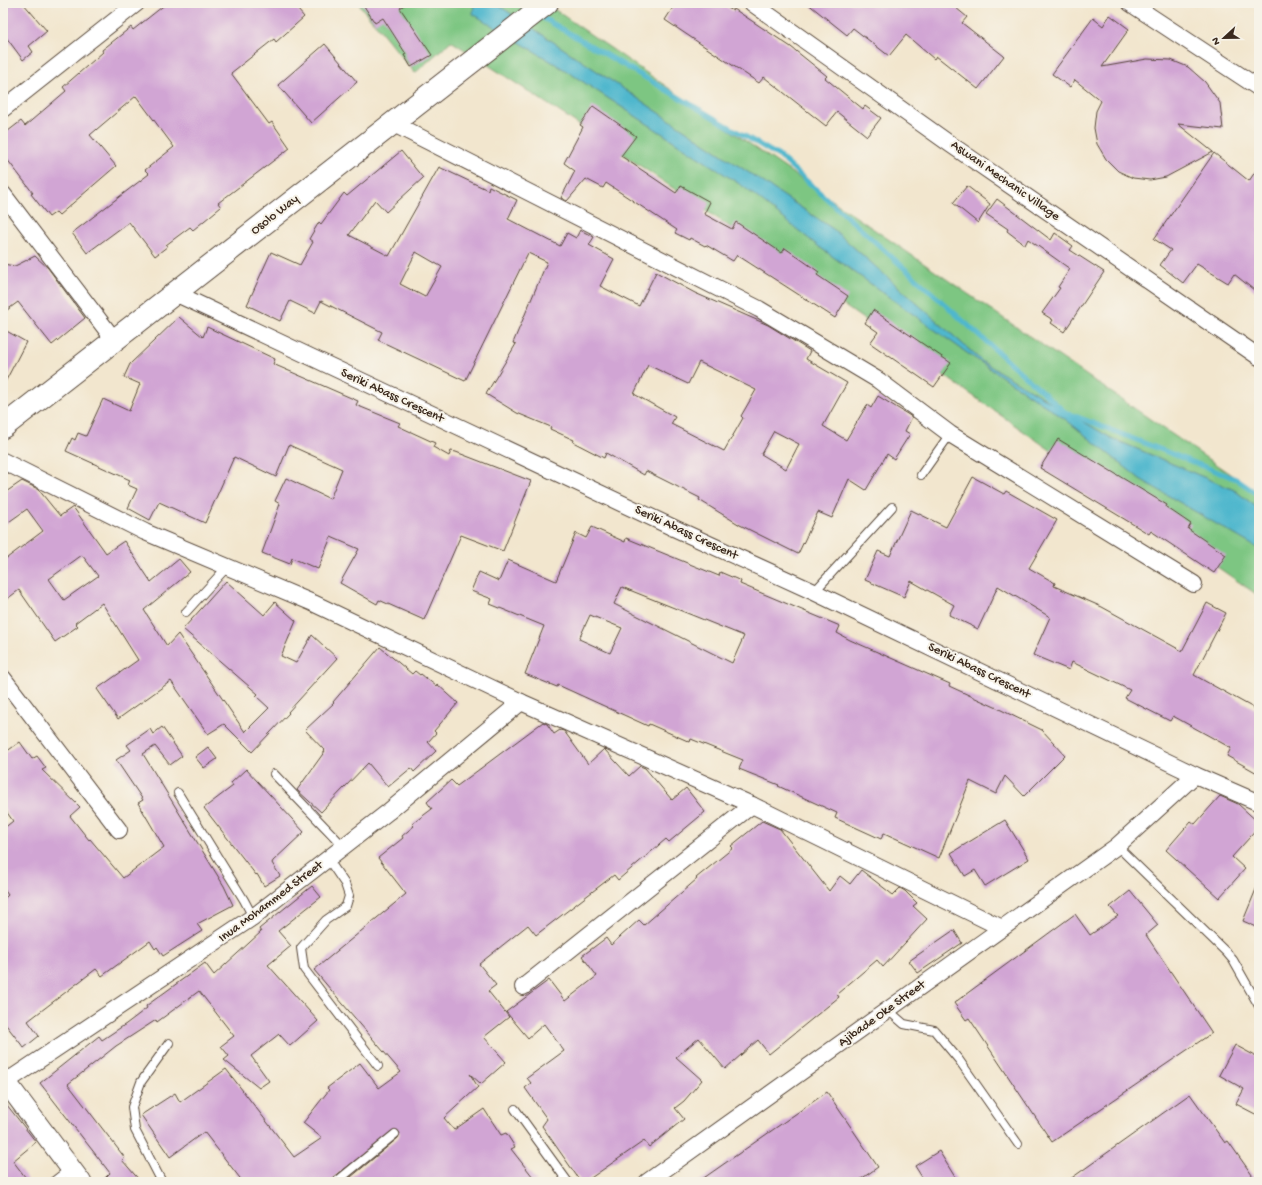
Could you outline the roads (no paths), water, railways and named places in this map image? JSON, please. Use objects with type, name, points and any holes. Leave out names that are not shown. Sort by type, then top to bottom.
[{"type":"main road","name":"Osolo Way","points":[[6,421],[115,341],[547,3]]},
{"type":"street","points":[[3,110],[137,3]]},
{"type":"street","name":"Aswani Mechanic Village","points":[[752,3],[950,144],[1259,357]]},
{"type":"street","points":[[1130,3],[1259,88]]},
{"type":"street","points":[[392,123],[759,309],[878,380],[950,434],[1194,584]]},
{"type":"street","points":[[3,194],[115,341]]},
{"type":"street","name":"Seriki Abass Crescent","points":[[175,293],[669,526],[814,592],[1195,775],[1257,802]]},
{"type":"street","points":[[3,461],[144,532],[313,603],[521,702],[752,804],[1002,928]]},
{"type":"street","points":[[3,678],[120,830]]},
{"type":"street","name":"Inua Mohammed Street","points":[[5,1080],[253,917],[344,847],[521,702]]},
{"type":"street","name":"Ajibade Oke Street","points":[[647,1182],[1117,846],[1195,775]]},
{"type":"street","points":[[523,987],[752,804]]},
{"type":"street","points":[[5,1080],[76,1175]]},
{"type":"lane","points":[[921,475],[950,434]]},
{"type":"lane","points":[[814,592],[892,507]]},
{"type":"lane","points":[[186,612],[227,567]]},
{"type":"lane","points":[[274,774],[344,847]]},
{"type":"lane","points":[[178,793],[253,917]]},
{"type":"lane","points":[[1117,846],[1234,960],[1259,1006]]},
{"type":"lane","points":[[328,859],[345,884],[350,896],[346,906],[326,920],[301,948],[304,969],[378,1066]]},
{"type":"lane","points":[[888,1010],[904,1024],[934,1030],[959,1060],[1018,1144]]},
{"type":"lane","points":[[162,1182],[135,1130],[132,1107],[141,1082],[169,1043]]},
{"type":"lane","points":[[515,1109],[568,1182]]},
{"type":"lane","points":[[336,1182],[395,1134]]},
{"type":"lane","points":[[53,1182],[76,1175]]},
{"type":"water","points":[[474,3],[495,3],[833,229],[983,362],[1111,438],[1234,490],[1259,509],[1259,549],[1140,479],[1065,419],[967,353],[818,246],[744,187],[565,70],[473,14]]},
{"type":"waterway","points":[[518,3],[530,10]]},
{"type":"waterway","points":[[540,16],[779,156],[1065,412],[1236,479],[1259,495]]}]
